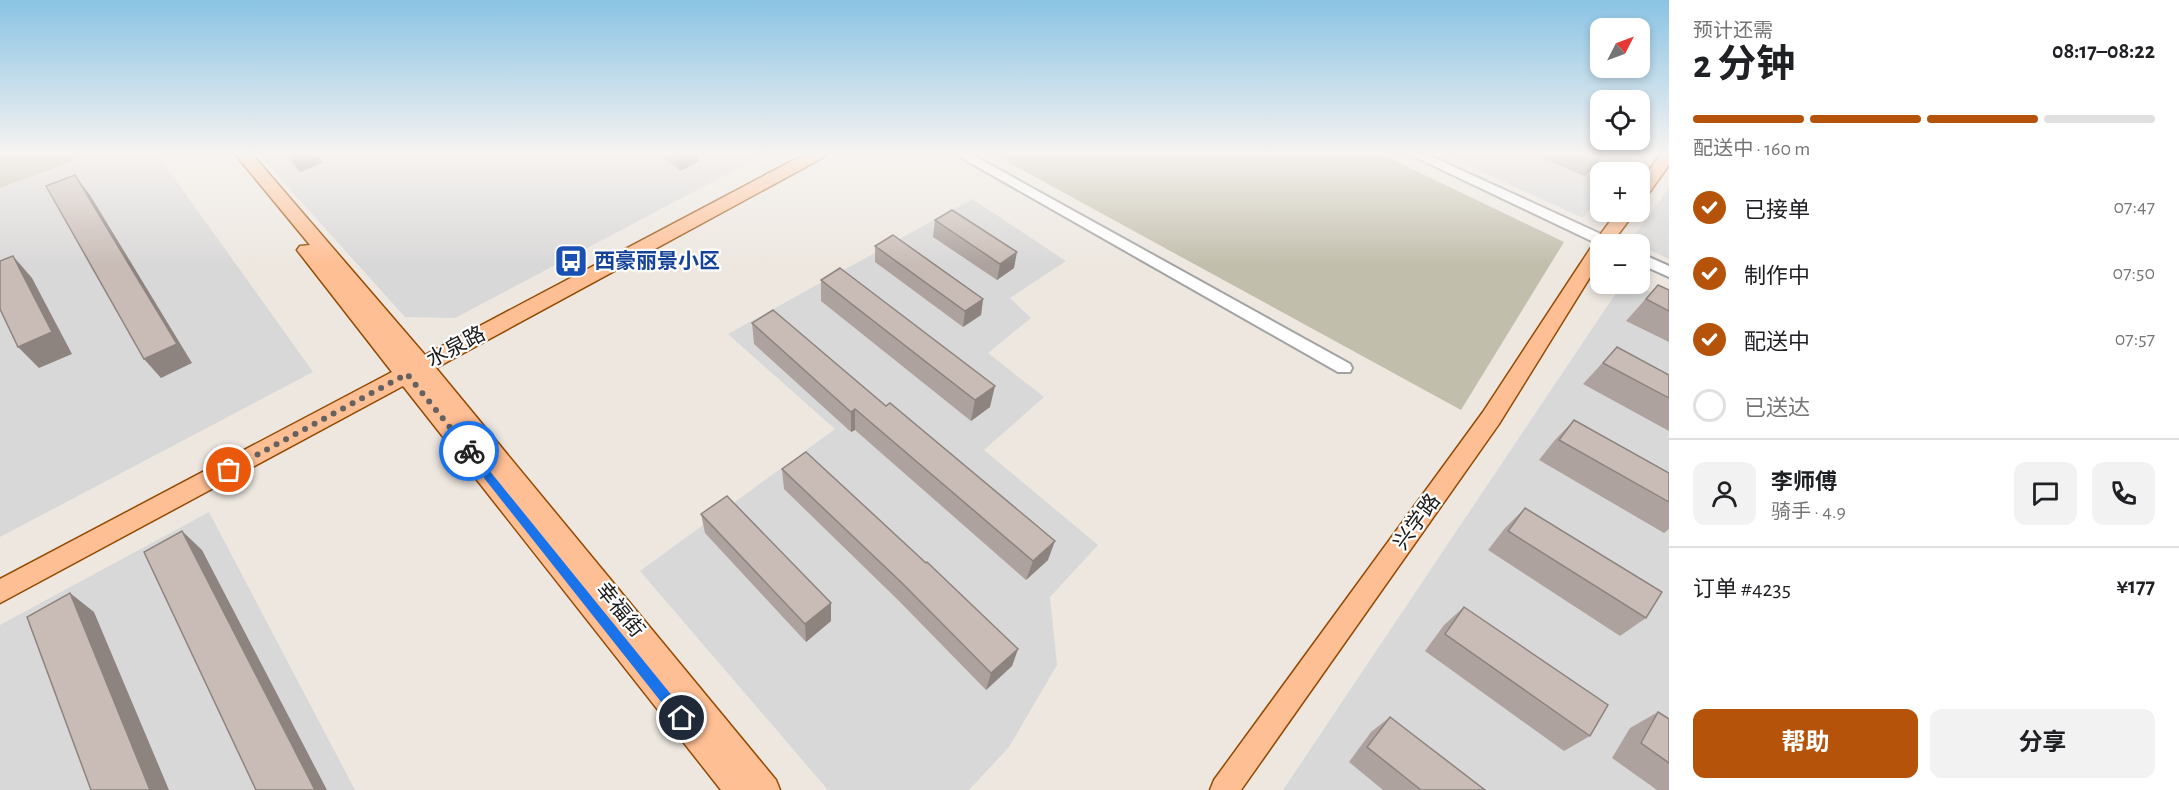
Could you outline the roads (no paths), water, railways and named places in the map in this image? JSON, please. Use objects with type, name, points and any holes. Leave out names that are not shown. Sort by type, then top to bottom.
[{"type":"main road","name":"幸福街","points":[[259,191],[411,365],[766,790]]},
{"type":"main road","name":"幸福街","points":[[272,191],[411,365],[739,790]]},
{"type":"main road","name":"水泉路","points":[[0,592],[730,191]]},
{"type":"main road","name":"水泉路","points":[[0,577],[747,191]]},
{"type":"main road","name":"兴学路","points":[[1224,790],[1491,418],[1590,266]]},
{"type":"street","points":[[1027,191],[1344,368]]},
{"type":"street","points":[[1492,191],[1590,237]]},
{"type":"street","points":[[1650,263],[1669,272]]},
{"type":"place","name":"西豪丽景小区","points":[[571,261]]}]
